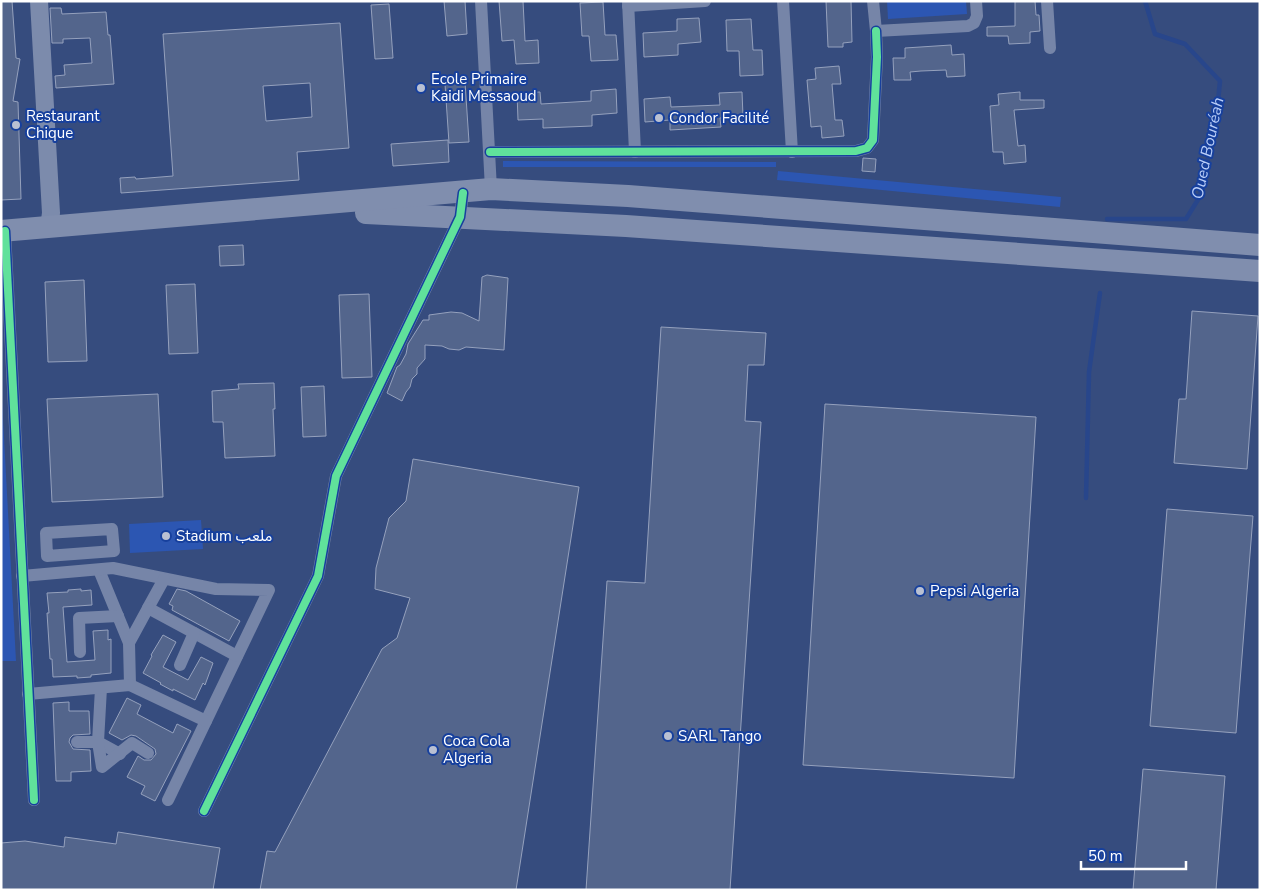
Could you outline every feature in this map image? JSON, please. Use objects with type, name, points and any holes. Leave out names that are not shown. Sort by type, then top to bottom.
[{"type":"highway","points":[[3,231],[491,190],[628,196],[1260,245]]},
{"type":"highway","points":[[626,226],[628,196]]},
{"type":"highway","points":[[275,209],[626,226],[1260,272]]},
{"type":"main road","points":[[39,1],[50,205],[49,228]]},
{"type":"street","points":[[481,1],[491,190]]},
{"type":"street","points":[[635,152],[628,3],[705,1]]},
{"type":"street","points":[[783,1],[792,152]]},
{"type":"street","points":[[490,152],[792,152],[856,151],[866,148],[873,140],[877,57],[873,1]]},
{"type":"street","points":[[876,31],[968,26],[974,22],[977,16],[976,1]]},
{"type":"street","points":[[1047,1],[1050,48]]},
{"type":"street","points":[[204,811],[318,576],[336,476],[460,217],[463,193]]},
{"type":"street","points":[[3,231],[34,800]]},
{"type":"street","points":[[112,529],[114,551],[48,556],[46,533],[80,531],[112,529]]},
{"type":"street","points":[[80,531],[83,571]]},
{"type":"street","points":[[22,576],[114,568],[216,589],[269,590],[168,800]]},
{"type":"street","points":[[99,570],[129,643],[130,685]]},
{"type":"street","points":[[129,643],[164,579]]},
{"type":"street","points":[[148,608],[237,656]]},
{"type":"street","points":[[80,652],[78,618],[118,616]]},
{"type":"street","points":[[180,665],[194,633]]},
{"type":"street","points":[[28,694],[130,685],[206,721]]},
{"type":"street","points":[[101,688],[98,742],[102,767],[132,743],[148,753]]},
{"type":"street","points":[[77,742],[98,742],[120,754]]},
{"type":"shaded area","points":[[887,1],[966,1],[967,14],[888,19]]},
{"type":"shaded area","points":[[503,161],[776,162],[776,167],[503,167]]},
{"type":"shaded area","points":[[778,171],[1061,197],[1060,207],[777,180]]},
{"type":"shaded area","points":[[1,382],[16,661],[1,661]]},
{"type":"shaded area","name":"Stadium ملعب","points":[[201,520],[203,549],[130,553],[129,524]]},
{"type":"building","points":[[1,1],[12,1],[16,58],[20,59],[13,101],[18,102],[21,199],[1,200]]},
{"type":"building","points":[[444,1],[465,1],[467,34],[447,36]]},
{"type":"building","points":[[499,1],[523,1],[525,41],[538,40],[539,63],[516,64],[514,40],[502,41]]},
{"type":"building","points":[[826,1],[851,1],[852,42],[843,43],[843,47],[828,47]]},
{"type":"building","points":[[1015,1],[1035,1],[1036,15],[1039,15],[1040,31],[1030,32],[1030,43],[1009,44],[1008,36],[987,36],[987,27],[1015,26]]},
{"type":"building","points":[[603,2],[605,35],[616,35],[618,60],[591,61],[589,36],[582,36],[580,3]]},
{"type":"building","points":[[389,4],[393,58],[375,59],[371,5]]},
{"type":"building","points":[[50,8],[61,8],[62,14],[106,12],[114,84],[56,88],[55,76],[65,75],[64,65],[92,63],[90,38],[63,39],[63,43],[52,43]]},
{"type":"building","points":[[699,18],[701,42],[678,44],[678,55],[644,57],[643,33],[677,31],[677,19]]},
{"type":"building","points":[[751,19],[753,50],[762,50],[763,75],[740,76],[739,51],[727,51],[726,20]]},
{"type":"building","points":[[340,23],[349,148],[297,152],[299,180],[121,193],[120,178],[135,177],[136,179],[173,176],[163,34]],"holes":[[[310,83],[312,117],[266,121],[263,86]]]},
{"type":"building","points":[[951,45],[952,55],[964,54],[965,76],[947,77],[946,70],[921,71],[910,72],[911,80],[894,80],[893,58],[905,58],[905,48]]},
{"type":"building","points":[[839,66],[841,84],[832,84],[835,120],[842,120],[844,136],[822,138],[821,126],[811,127],[807,80],[816,79],[815,68]]},
{"type":"building","points":[[465,82],[469,142],[449,143],[445,84]]},
{"type":"building","points":[[616,89],[617,113],[592,115],[592,126],[543,128],[543,119],[518,120],[517,93],[540,92],[541,104],[591,101],[591,91]]},
{"type":"building","points":[[742,92],[743,116],[720,118],[721,127],[670,130],[670,120],[645,122],[644,99],[670,97],[671,107],[720,105],[719,93]]},
{"type":"building","points":[[1020,92],[1020,100],[1044,100],[1044,108],[1014,110],[1018,146],[1025,145],[1026,162],[1004,164],[1003,152],[993,152],[990,106],[999,105],[998,94]]},
{"type":"building","points":[[448,140],[449,162],[393,166],[391,144]]},
{"type":"building","points":[[863,158],[876,159],[875,172],[862,171]]},
{"type":"building","points":[[243,245],[244,265],[220,266],[219,246]]},
{"type":"building","points":[[487,275],[508,278],[504,350],[466,347],[459,350],[425,345],[425,359],[417,368],[417,374],[412,379],[402,401],[387,393],[397,367],[406,354],[408,344],[423,320],[429,320],[429,315],[451,312],[462,313],[479,321],[482,277]]},
{"type":"building","points":[[84,280],[87,361],[48,362],[45,282]]},
{"type":"building","points":[[195,284],[198,353],[169,354],[166,285]]},
{"type":"building","points":[[369,294],[372,377],[342,378],[339,295]]},
{"type":"building","points":[[1192,311],[1258,316],[1247,469],[1174,463],[1179,399],[1186,399]]},
{"type":"building","name":"SARL Tango","points":[[661,327],[766,333],[764,365],[748,365],[745,421],[761,422],[730,890],[586,890],[607,581],[645,583]]},
{"type":"building","points":[[274,383],[275,456],[225,458],[223,422],[213,422],[212,391],[239,389],[238,384]]},
{"type":"building","points":[[324,386],[326,436],[303,437],[301,387]]},
{"type":"building","points":[[158,394],[163,497],[52,502],[47,399]]},
{"type":"building","name":"Pepsi Algeria","points":[[825,404],[1036,417],[1014,778],[803,765]]},
{"type":"building","name":"Coca Cola Algeria","points":[[413,459],[579,487],[516,890],[260,890],[267,851],[275,852],[382,649],[397,638],[410,598],[375,589],[376,568],[389,518],[406,501]]},
{"type":"building","points":[[1167,509],[1253,516],[1236,733],[1150,726]]},
{"type":"building","points":[[81,589],[81,591],[91,590],[92,605],[63,607],[67,662],[95,660],[93,631],[108,630],[108,640],[111,639],[111,673],[77,678],[77,676],[53,677],[52,659],[50,659],[47,593]]},
{"type":"building","points":[[177,589],[186,591],[240,621],[229,641],[172,610],[173,606],[169,604]]},
{"type":"building","points":[[163,635],[176,642],[163,667],[188,680],[201,657],[213,663],[205,685],[203,683],[195,700],[173,689],[173,691],[143,673]]},
{"type":"building","points":[[127,698],[141,705],[137,714],[173,733],[177,724],[191,731],[155,801],[141,794],[145,786],[127,777],[138,756],[144,760],[151,760],[156,754],[155,749],[136,736],[131,735],[122,740],[109,733]]},
{"type":"building","points":[[69,702],[69,711],[89,711],[90,734],[73,735],[69,742],[73,749],[90,750],[91,771],[71,772],[71,781],[56,781],[53,703]]},
{"type":"building","points":[[1143,769],[1225,776],[1216,890],[1133,890]]},
{"type":"building","points":[[118,832],[220,848],[213,890],[1,890],[1,843],[25,841],[64,847],[65,837],[116,844]]},
{"type":"waterway","name":"Oued Bouréah","points":[[1107,219],[1186,219],[1199,198],[1216,122],[1220,81],[1185,44],[1155,34],[1145,1]]},
{"type":"waterway","name":"Oued Bouréah","points":[[1086,498],[1089,372],[1100,293]]},
{"type":"cycle path","points":[[490,152],[856,151],[867,148],[873,140],[877,57],[876,31]]},
{"type":"cycle path","points":[[204,811],[318,576],[336,476],[460,217],[463,193]]},
{"type":"cycle path","points":[[5,231],[34,800]]},
{"type":"place","name":"Ecole Primaire Kaidi Messaoud","points":[[421,88]]},
{"type":"place","name":"Condor Facilité","points":[[659,118]]},
{"type":"place","name":"Restaurant Chique","points":[[16,125]]},
{"type":"place","name":"Stadium ملعب","points":[[166,536]]},
{"type":"place","name":"Pepsi Algeria","points":[[920,591]]},
{"type":"place","name":"SARL Tango","points":[[668,736]]},
{"type":"place","name":"Coca Cola Algeria","points":[[433,750]]}]
